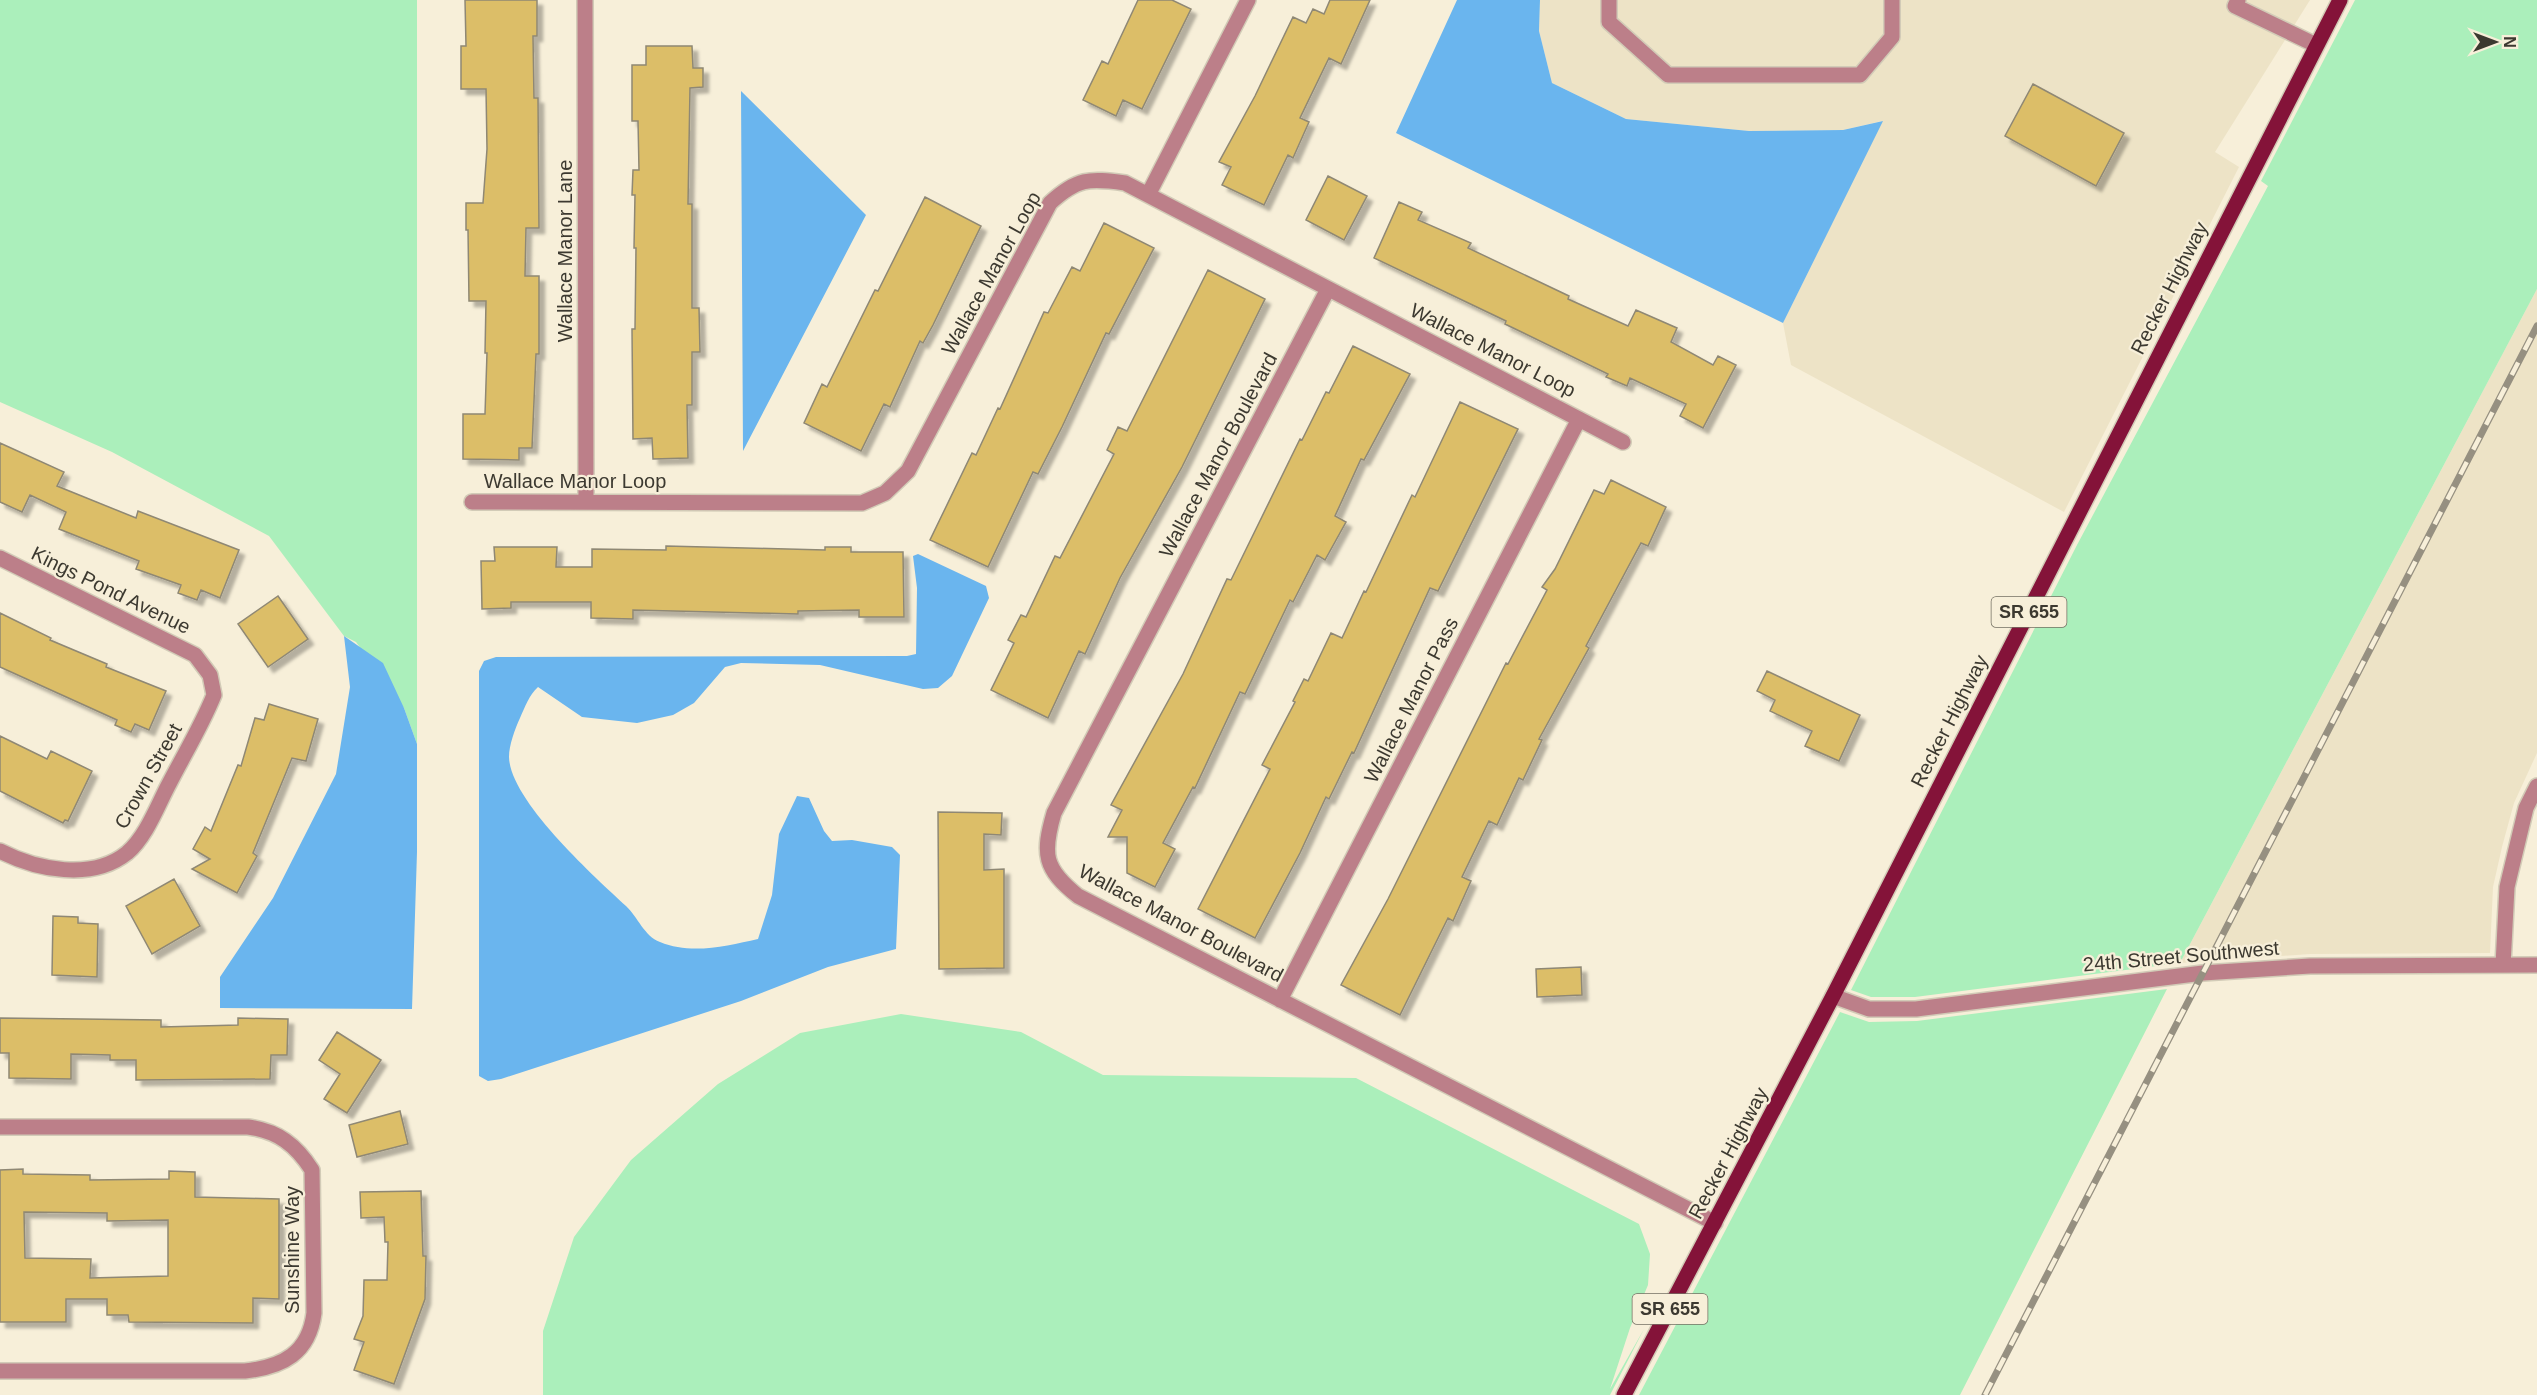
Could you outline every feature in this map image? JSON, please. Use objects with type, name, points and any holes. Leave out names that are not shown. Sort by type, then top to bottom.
[{"type":"main road","name":"Recker Highway","points":[[1624,1395],[1833,996],[2340,0]]},
{"type":"street","name":"Wallace Manor Lane","points":[[585,0],[586,502]]},
{"type":"street","points":[[1148,195],[1248,0]]},
{"type":"street","points":[[1609,0],[1609,22],[1668,75],[1860,75],[1893,37],[1893,0]]},
{"type":"street","points":[[2238,0],[2235,6],[2316,45]]},
{"type":"street","name":"Wallace Manor Loop","points":[[472,502],[862,503],[885,494],[908,471],[1050,203],[1069,186],[1085,180],[1125,183],[1623,442]]},
{"type":"street","name":"Wallace Manor Boulevard","points":[[1328,289],[1054,813],[1046,840],[1049,862],[1056,879],[1078,896],[1715,1223]]},
{"type":"street","name":"Wallace Manor Pass","points":[[1280,1000],[1579,419]]},
{"type":"street","name":"Kings Pond Avenue","points":[[0,558],[195,655],[210,675],[214,695]]},
{"type":"street","name":"Crown Street","points":[[0,851],[16,859],[66,871],[105,866],[128,852],[145,829],[214,695]]},
{"type":"street","points":[[2503,965],[2506,887],[2526,808],[2537,786]]},
{"type":"street","name":"24th Street Southwest","points":[[1833,996],[1869,1009],[1916,1009],[2215,972],[2310,966],[2537,965]]},
{"type":"street","name":"Sunshine Way","points":[[0,1127],[248,1127],[264,1129],[283,1137],[300,1152],[312,1170],[314,1313],[312,1330],[301,1349],[270,1368],[245,1371],[0,1371]]},
{"type":"shaded area","points":[[1540,0],[2310,0],[2215,152],[2239,167],[2064,512],[1791,365],[1783,323],[1882,121],[1843,130],[1749,131],[1626,119],[1552,83],[1539,31]]},
{"type":"shaded area","points":[[2537,289],[2537,753],[2514,803],[2502,847],[2493,887],[2490,953],[2310,954],[2180,963]]},
{"type":"green space","points":[[0,0],[417,0],[417,744],[404,708],[356,642],[344,636],[269,536],[112,452],[0,402]]},
{"type":"green space","points":[[2355,0],[2537,0],[2537,289],[2180,963],[1915,997],[1871,997],[1851,990],[2077,545],[2268,186],[2261,181]]},
{"type":"green space","points":[[2167,989],[1960,1395],[1639,1395],[1840,1012],[1869,1022],[1917,1021]]},
{"type":"green space","points":[[901,1014],[1021,1032],[1103,1075],[1356,1078],[1639,1224],[1650,1254],[1648,1285],[1630,1328],[1610,1389],[1644,1329],[1610,1395],[543,1395],[543,1331],[574,1237],[631,1160],[718,1084],[800,1033]]},
{"type":"water","points":[[1457,0],[1540,0],[1539,31],[1552,83],[1626,119],[1749,131],[1843,130],[1883,121],[1783,323],[1396,133]]},
{"type":"water","points":[[741,91],[866,215],[743,451]]},
{"type":"water","points":[[918,554],[986,586],[989,598],[952,676],[938,688],[923,689],[820,665],[741,663],[725,667],[694,703],[673,715],[637,723],[582,717],[538,687],[530,697],[518,722],[509,757],[513,775],[523,795],[538,816],[576,858],[630,910],[645,931],[660,942],[696,949],[758,939],[772,895],[779,834],[797,796],[809,798],[824,831],[832,841],[852,840],[892,847],[900,855],[896,949],[828,967],[741,1001],[501,1079],[488,1081],[479,1076],[479,671],[484,661],[496,657],[907,656],[916,654],[917,588],[913,556]]},
{"type":"water","points":[[344,636],[383,663],[404,708],[417,744],[417,852],[412,1009],[220,1008],[220,977],[273,898],[336,774],[350,687]]},
{"type":"building","points":[[465,0],[537,0],[537,36],[533,36],[534,98],[538,98],[539,228],[526,228],[525,276],[539,276],[539,354],[536,354],[532,448],[519,448],[519,460],[463,459],[463,414],[485,414],[487,353],[485,353],[486,301],[469,301],[468,230],[466,230],[466,203],[483,203],[487,149],[486,89],[461,89],[461,46],[466,46]]},
{"type":"building","points":[[1138,0],[1172,0],[1191,9],[1142,109],[1123,100],[1116,116],[1083,100],[1102,61],[1108,64]]},
{"type":"building","points":[[1330,0],[1370,0],[1341,64],[1329,58],[1300,118],[1309,122],[1293,158],[1288,155],[1264,205],[1222,185],[1231,167],[1219,162],[1255,96],[1293,17],[1306,23],[1313,9],[1324,14]]},
{"type":"building","points":[[646,46],[692,46],[693,68],[703,68],[703,87],[690,88],[688,204],[692,204],[692,308],[699,308],[700,352],[692,352],[692,405],[687,405],[688,458],[653,459],[652,438],[633,439],[632,329],[635,329],[636,248],[634,248],[635,195],[632,195],[633,170],[639,170],[638,121],[632,121],[632,65],[646,65]]},
{"type":"building","points":[[2033,84],[2124,133],[2096,186],[2005,136]]},
{"type":"building","points":[[1328,176],[1367,196],[1344,240],[1306,220]]},
{"type":"building","points":[[925,197],[981,226],[933,325],[923,343],[920,341],[890,407],[884,404],[861,451],[804,423],[822,384],[827,387],[875,290],[878,291]]},
{"type":"building","points":[[1399,202],[1422,212],[1418,220],[1471,243],[1468,248],[1569,296],[1568,299],[1628,326],[1636,310],[1677,328],[1671,342],[1713,365],[1718,356],[1736,365],[1703,428],[1680,416],[1686,404],[1630,378],[1627,386],[1606,377],[1608,374],[1505,324],[1506,321],[1374,258]]},
{"type":"building","points":[[1104,223],[1154,248],[1109,334],[1106,333],[1038,474],[1033,472],[988,567],[930,540],[972,453],[976,455],[998,408],[1000,409],[1044,312],[1048,313],[1072,267],[1080,271]]},
{"type":"building","points":[[1208,270],[1265,299],[1182,467],[1120,578],[1085,654],[1079,651],[1048,718],[991,690],[1014,643],[1008,640],[1021,615],[1026,617],[1055,556],[1060,558],[1114,454],[1107,450],[1118,427],[1127,431]]},
{"type":"building","points":[[1353,346],[1410,374],[1364,460],[1361,459],[1335,516],[1346,522],[1325,560],[1317,555],[1293,602],[1290,600],[1245,694],[1240,692],[1195,788],[1193,787],[1163,843],[1175,849],[1155,887],[1127,873],[1127,837],[1108,837],[1122,810],[1111,805],[1183,674],[1227,579],[1231,580],[1300,439],[1302,440],[1326,392],[1329,393]]},
{"type":"building","points":[[1460,402],[1518,429],[1438,591],[1430,588],[1354,753],[1352,752],[1329,799],[1326,797],[1300,853],[1255,938],[1198,909],[1270,769],[1262,765],[1295,702],[1293,701],[1304,679],[1308,681],[1331,633],[1342,638],[1412,495],[1415,497]]},
{"type":"building","points":[[0,443],[64,472],[57,486],[136,518],[138,511],[239,550],[220,598],[201,590],[197,600],[178,593],[181,585],[136,569],[139,561],[59,529],[66,512],[30,495],[22,512],[0,502]]},
{"type":"building","points":[[1611,480],[1666,507],[1648,546],[1641,543],[1586,646],[1589,648],[1539,739],[1542,740],[1523,780],[1519,778],[1497,825],[1489,821],[1462,877],[1471,881],[1453,921],[1448,918],[1400,1015],[1341,985],[1388,899],[1506,663],[1508,664],[1547,590],[1542,587],[1555,569],[1594,490],[1604,494]]},
{"type":"building","points":[[666,546],[825,550],[825,547],[851,547],[851,552],[903,552],[904,617],[859,617],[859,610],[798,611],[798,614],[633,610],[633,619],[591,618],[591,602],[511,602],[511,608],[482,609],[481,561],[495,561],[494,547],[557,547],[556,567],[592,567],[592,549],[666,550]]},
{"type":"building","points":[[278,596],[308,639],[268,667],[238,624]]},
{"type":"building","points":[[0,613],[51,638],[50,640],[107,664],[106,667],[166,691],[149,730],[135,724],[131,732],[115,725],[117,720],[0,667]]},
{"type":"building","points":[[1767,671],[1860,715],[1839,761],[1805,746],[1812,731],[1770,711],[1775,700],[1757,691]]},
{"type":"building","points":[[269,704],[318,719],[306,761],[292,758],[253,853],[257,856],[237,893],[192,869],[210,859],[193,849],[205,827],[211,831],[238,765],[241,766],[255,718],[264,720]]},
{"type":"building","points":[[0,736],[47,759],[51,751],[92,771],[68,821],[65,820],[63,823],[0,791]]},
{"type":"building","points":[[938,812],[1002,813],[1001,835],[984,834],[984,870],[1004,869],[1004,968],[939,969]]},
{"type":"building","points":[[174,879],[200,926],[152,954],[126,906]]},
{"type":"building","points":[[53,916],[78,917],[78,923],[98,924],[97,977],[52,975]]},
{"type":"building","points":[[1581,967],[1582,995],[1537,997],[1536,969]]},
{"type":"building","points":[[0,1018],[161,1020],[161,1027],[238,1025],[238,1018],[288,1019],[287,1055],[271,1055],[270,1079],[136,1080],[136,1060],[110,1060],[110,1055],[71,1054],[71,1079],[9,1078],[9,1053],[0,1053]]},
{"type":"building","points":[[337,1032],[381,1060],[347,1113],[324,1099],[340,1074],[319,1060]]},
{"type":"building","points":[[400,1111],[408,1144],[357,1157],[349,1125]]},
{"type":"building","points":[[23,1169],[23,1174],[90,1175],[90,1180],[169,1179],[169,1171],[195,1172],[195,1197],[279,1199],[279,1299],[253,1298],[253,1323],[129,1322],[128,1315],[107,1315],[107,1299],[66,1299],[66,1322],[0,1322],[0,1170]],"holes":[[[24,1212],[107,1213],[107,1221],[168,1220],[168,1276],[90,1278],[91,1259],[25,1258]]]},
{"type":"building","points":[[421,1191],[423,1256],[426,1256],[425,1299],[394,1384],[354,1370],[364,1342],[354,1339],[363,1316],[364,1280],[387,1280],[388,1242],[385,1242],[384,1217],[361,1218],[360,1192]]},
{"type":"railway","points":[[1985,1395],[2537,326]]}]
